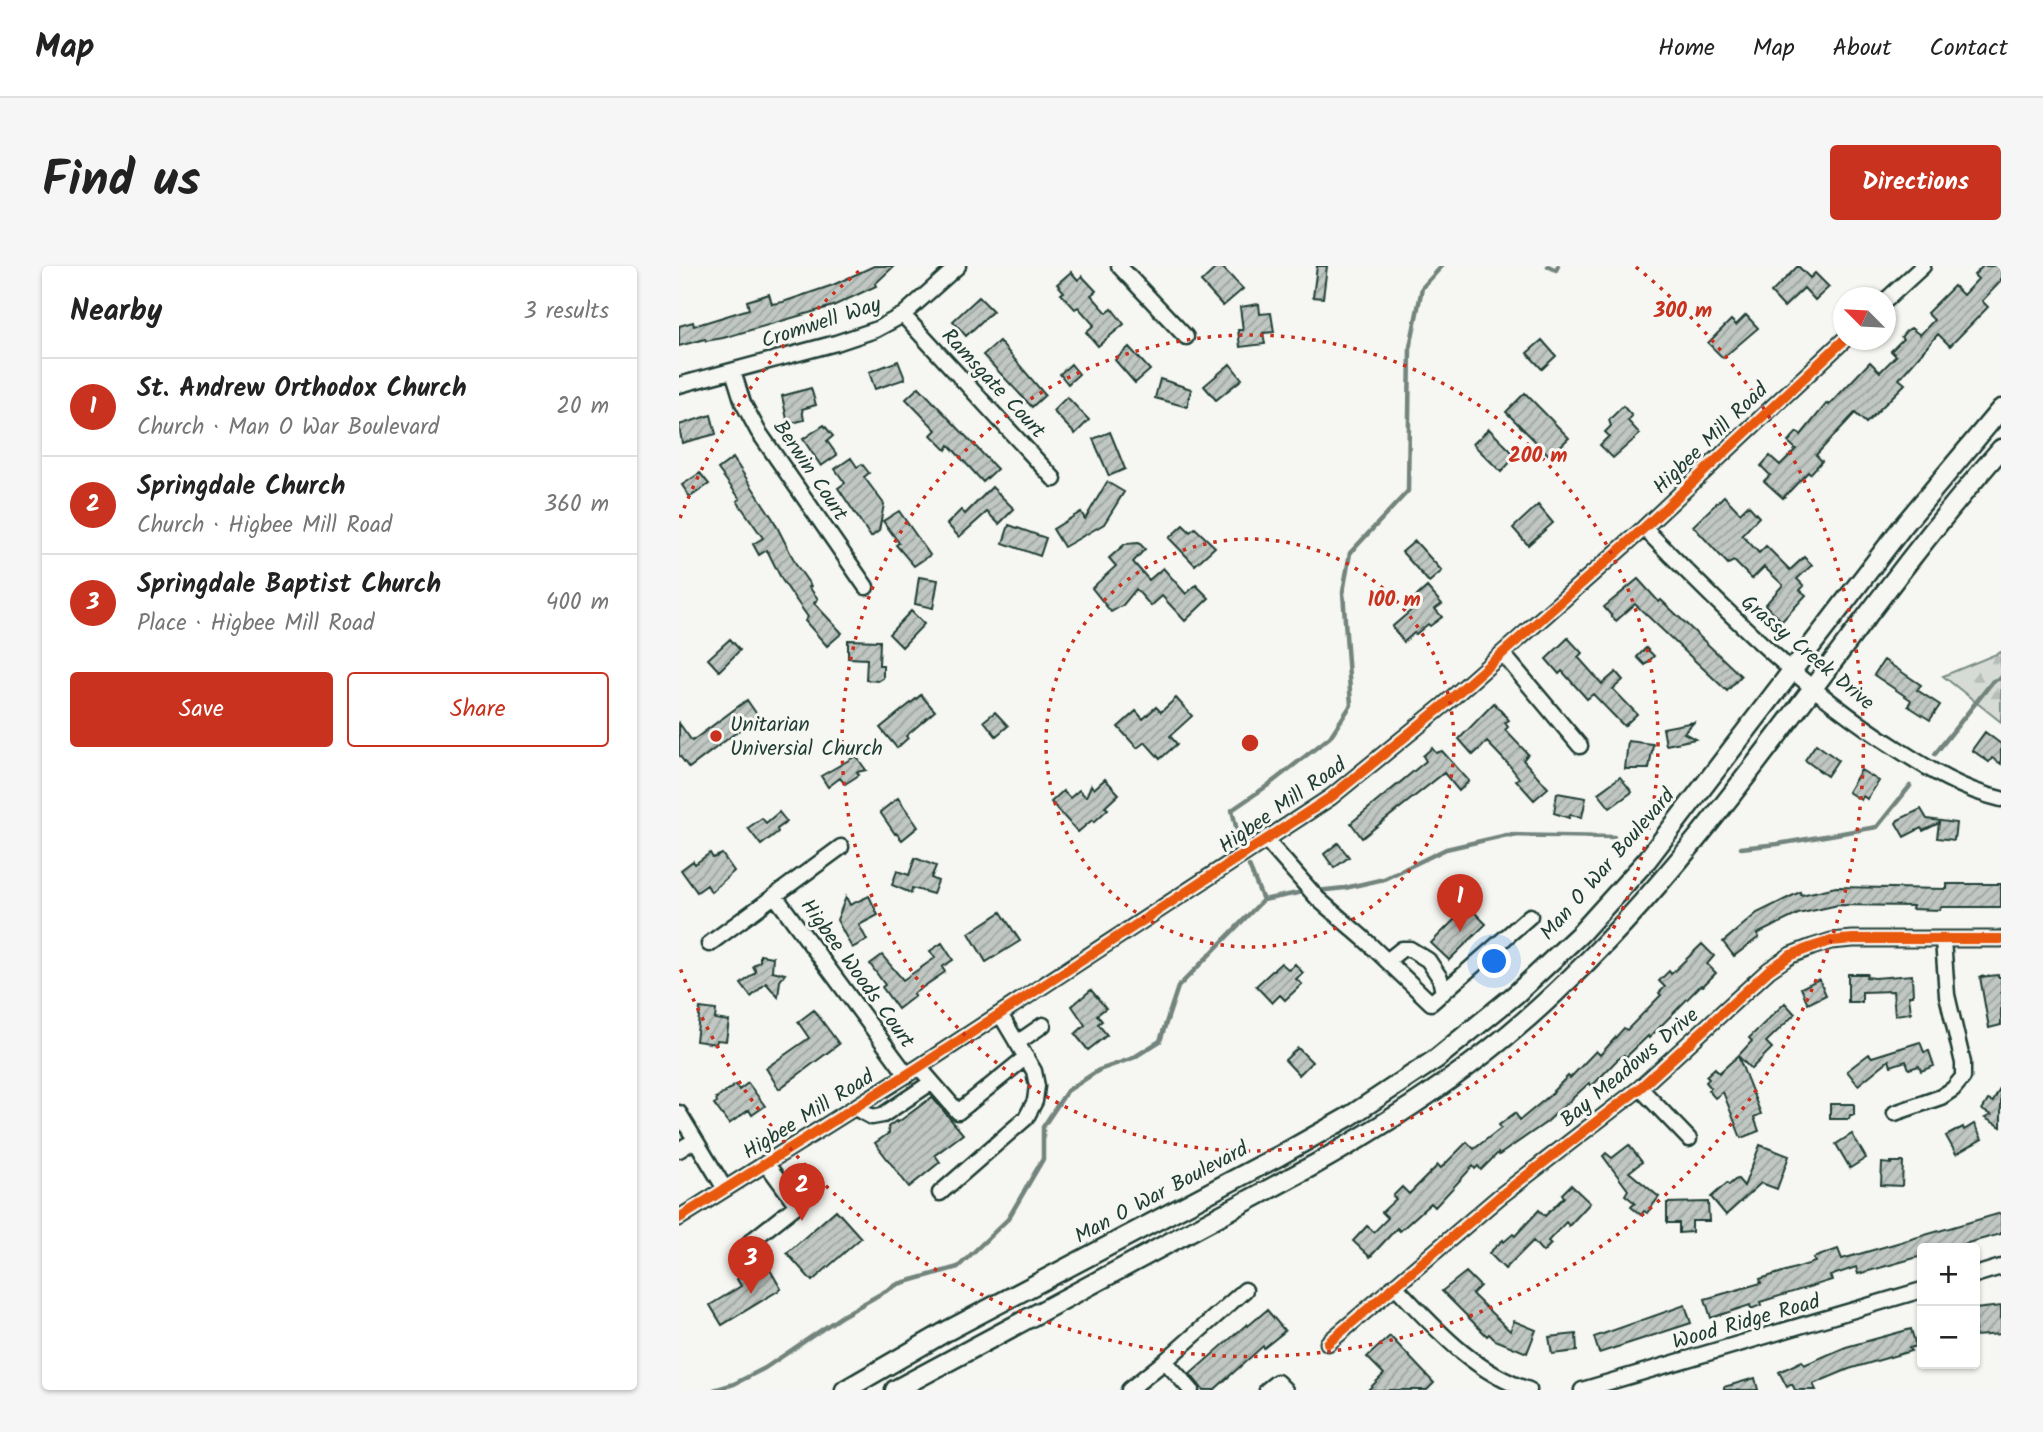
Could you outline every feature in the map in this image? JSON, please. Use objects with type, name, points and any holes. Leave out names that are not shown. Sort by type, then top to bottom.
[{"type":"main road","name":"Man O War Boulevard","points":[[845,1390],[947,1331],[1350,1116],[1436,1059],[1547,966],[1647,860],[1911,516],[2001,409]]},
{"type":"main road","points":[[895,1390],[1325,1159],[1405,1111],[1474,1062],[1546,1002],[1617,931],[1711,818],[1936,527],[2001,449]]},
{"type":"street","name":"Cromwell Way","points":[[679,386],[875,330],[903,315],[958,266]]},
{"type":"street","points":[[1119,266],[1186,337]]},
{"type":"street","points":[[1896,291],[1923,266]]},
{"type":"street","name":"Ramsgate Court","points":[[903,315],[1053,478]]},
{"type":"street","name":"Higbee Mill Road","points":[[679,1218],[913,1071],[1314,810],[1372,765],[1503,654],[1644,528],[1833,350]]},
{"type":"street","name":"Berwin Court","points":[[733,371],[743,403],[754,425],[866,587]]},
{"type":"street","name":"Grassy Creek Drive","points":[[1644,528],[1745,630],[1846,715],[1940,776],[1968,790],[2001,799]]},
{"type":"street","points":[[1503,654],[1580,746]]},
{"type":"street","points":[[1267,841],[1318,899],[1431,1003],[1530,916]]},
{"type":"street","name":"Higbee Woods Court","points":[[709,944],[841,848]]},
{"type":"street","name":"Higbee Woods Court","points":[[775,896],[913,1071],[932,1082],[958,1112],[1026,1057]]},
{"type":"street","name":"Bay Meadows Drive","points":[[1328,1343],[1499,1197],[1640,1088],[1742,993],[1791,955],[1842,940],[2001,939]]},
{"type":"street","points":[[1895,1113],[1941,1097],[1953,1089],[1963,1077],[1963,1063],[1947,995],[1943,940]]},
{"type":"street","points":[[1387,961],[1402,949],[1410,949],[1427,960],[1440,978],[1443,993]]},
{"type":"street","points":[[940,1193],[1026,1118],[1035,1101],[1037,1086],[1034,1071],[1000,1014]]},
{"type":"street","points":[[1017,1043],[1044,1026]]},
{"type":"street","points":[[855,1108],[872,1117],[883,1115],[932,1082]]},
{"type":"street","points":[[1640,1088],[1689,1139]]},
{"type":"street","points":[[679,1113],[725,1189]]},
{"type":"street","points":[[679,1150],[695,1140]]},
{"type":"street","points":[[750,1242],[797,1205],[765,1163]]},
{"type":"street","points":[[1980,1273],[2001,1267]]},
{"type":"street","points":[[1395,1286],[1468,1358],[1493,1374],[1529,1390]]},
{"type":"street","points":[[1129,1390],[1245,1290]]},
{"type":"street","name":"Wood Ridge Road","points":[[1582,1390],[1917,1291]]},
{"type":"street","points":[[1165,1361],[1191,1390]]},
{"type":"green space","points":[[2001,652],[2001,722],[1943,676]]},
{"type":"building","points":[[874,266],[894,266],[876,286],[833,306],[723,338],[705,339],[679,346],[679,326],[693,322],[694,326],[749,309],[747,301],[769,294],[772,304],[783,302],[833,285]]},
{"type":"building","points":[[1218,266],[1243,289],[1223,306],[1201,282]]},
{"type":"building","points":[[1317,266],[1327,266],[1323,298],[1313,297]]},
{"type":"building","points":[[1798,266],[1810,278],[1815,273],[1829,287],[1815,300],[1804,288],[1784,307],[1771,293]]},
{"type":"building","points":[[1983,266],[2001,266],[2001,281],[1982,301],[1988,307],[1950,346],[1938,334],[1899,379],[1905,384],[1866,423],[1855,413],[1816,455],[1822,461],[1783,498],[1764,481],[1770,475],[1761,466],[1770,456],[1780,465],[1796,449],[1788,442],[1797,432],[1801,435],[1827,403],[1829,405],[1870,362],[1880,372],[1896,356],[1891,351],[1896,350],[1906,331],[1911,328],[1920,335],[1934,320],[1927,313],[1954,286],[1963,295],[1978,279],[1974,275]]},
{"type":"building","points":[[1071,272],[1078,280],[1082,276],[1096,291],[1091,295],[1107,313],[1112,309],[1124,324],[1098,346],[1086,332],[1094,325],[1078,307],[1075,309],[1061,294],[1064,292],[1057,284]]},
{"type":"building","points":[[979,297],[993,311],[966,336],[953,321]]},
{"type":"building","points":[[1259,304],[1260,314],[1271,313],[1274,332],[1263,333],[1265,344],[1240,347],[1238,330],[1243,330],[1240,307]]},
{"type":"building","points":[[1746,315],[1758,328],[1723,358],[1708,343],[1731,320],[1736,325]]},
{"type":"building","points":[[1542,340],[1556,356],[1542,369],[1527,353]]},
{"type":"building","points":[[999,341],[1045,395],[1032,407],[983,355]]},
{"type":"building","points":[[1129,347],[1150,370],[1135,383],[1115,360]]},
{"type":"building","points":[[898,361],[905,379],[875,389],[869,372]]},
{"type":"building","points":[[1071,364],[1079,374],[1068,384],[1060,374]]},
{"type":"building","points":[[1230,364],[1242,379],[1216,400],[1204,386]]},
{"type":"building","points":[[1160,379],[1191,389],[1187,407],[1155,398]]},
{"type":"building","points":[[919,387],[997,469],[983,482],[949,445],[946,450],[931,435],[936,430],[906,399]]},
{"type":"building","points":[[811,388],[816,405],[802,409],[804,420],[788,424],[782,396]]},
{"type":"building","points":[[1525,393],[1569,438],[1550,456],[1506,412]]},
{"type":"building","points":[[1067,397],[1089,420],[1075,434],[1053,411]]},
{"type":"building","points":[[1623,406],[1632,416],[1628,421],[1640,434],[1613,458],[1600,445],[1609,436],[1605,432],[1611,426],[1609,420]]},
{"type":"building","points":[[711,415],[716,434],[682,443],[679,425]]},
{"type":"building","points":[[824,425],[833,436],[827,441],[837,455],[821,466],[803,439]]},
{"type":"building","points":[[1489,429],[1516,456],[1501,472],[1473,444]]},
{"type":"building","points":[[1110,432],[1125,469],[1109,476],[1093,439]]},
{"type":"building","points":[[733,458],[773,519],[797,566],[811,586],[809,587],[818,599],[814,603],[842,633],[827,646],[805,621],[808,617],[782,580],[767,550],[759,555],[753,544],[763,538],[718,469]]},
{"type":"building","points":[[851,458],[857,467],[862,464],[869,473],[864,477],[884,504],[879,531],[871,537],[838,488],[845,483],[835,469]]},
{"type":"building","points":[[700,473],[709,484],[690,497],[682,485]]},
{"type":"building","points":[[1107,482],[1124,492],[1104,524],[1064,547],[1053,529],[1081,512],[1085,519]]},
{"type":"building","points":[[992,487],[1014,509],[999,524],[987,512],[959,537],[947,524],[961,510],[965,514]]},
{"type":"building","points":[[1724,496],[1740,513],[1748,505],[1759,517],[1742,535],[1759,553],[1766,546],[1790,570],[1804,557],[1812,565],[1797,579],[1804,586],[1800,590],[1806,595],[1782,621],[1765,605],[1783,585],[1764,567],[1752,579],[1734,561],[1728,564],[1693,526]]},
{"type":"building","points":[[1538,505],[1553,523],[1528,545],[1513,528]]},
{"type":"building","points":[[899,511],[930,555],[914,566],[896,545],[899,543],[883,521]]},
{"type":"building","points":[[1009,525],[1046,538],[1040,556],[1003,543]]},
{"type":"building","points":[[1183,525],[1190,532],[1195,528],[1215,547],[1195,565],[1169,538]]},
{"type":"building","points":[[1415,541],[1442,571],[1429,582],[1402,552]]},
{"type":"building","points":[[1139,543],[1145,549],[1133,562],[1149,580],[1163,568],[1186,594],[1196,585],[1209,598],[1185,621],[1162,596],[1151,606],[1136,589],[1123,605],[1111,612],[1092,588],[1116,566],[1109,558],[1125,544]]},
{"type":"building","points":[[919,577],[938,580],[933,608],[915,604]]},
{"type":"building","points":[[1638,579],[1659,602],[1661,600],[1741,676],[1727,691],[1635,604],[1616,621],[1604,607]]},
{"type":"building","points":[[1427,587],[1442,604],[1435,609],[1442,617],[1404,642],[1392,627],[1414,608],[1409,603]]},
{"type":"building","points":[[911,611],[924,624],[902,647],[889,634]]},
{"type":"building","points":[[1568,638],[1582,653],[1578,657],[1602,684],[1616,672],[1623,680],[1613,689],[1637,714],[1624,726],[1593,694],[1587,699],[1562,671],[1559,674],[1546,659]]},
{"type":"building","points":[[730,639],[740,650],[719,671],[708,659]]},
{"type":"building","points":[[848,640],[880,641],[879,665],[883,665],[883,678],[878,681],[866,680],[867,659],[848,658]]},
{"type":"building","points":[[1646,648],[1654,656],[1645,665],[1637,657]]},
{"type":"building","points":[[1884,660],[1921,685],[1917,690],[1940,705],[1930,720],[1908,706],[1911,700],[1874,675]]},
{"type":"building","points":[[921,695],[935,711],[906,736],[908,738],[897,748],[880,728]]},
{"type":"building","points":[[1176,698],[1192,716],[1170,736],[1177,744],[1160,759],[1145,742],[1137,748],[1118,727],[1136,711],[1143,719],[1156,707],[1161,712]]},
{"type":"building","name":"Unitarian Universial Church","points":[[747,700],[758,716],[689,768],[679,755],[679,723],[692,741]]},
{"type":"building","points":[[1494,703],[1509,720],[1505,723],[1508,727],[1505,730],[1528,754],[1523,760],[1548,788],[1534,800],[1516,780],[1519,778],[1509,765],[1487,742],[1473,755],[1459,739]]},
{"type":"building","points":[[995,712],[1008,726],[996,736],[984,721]]},
{"type":"building","points":[[1694,722],[1684,733],[1695,739],[1666,745],[1663,728]]},
{"type":"building","points":[[1985,732],[2001,744],[2001,764],[1992,758],[1989,762],[1972,750]]},
{"type":"building","points":[[1628,741],[1653,744],[1649,769],[1625,769]]},
{"type":"building","points":[[1816,744],[1838,760],[1827,776],[1805,760]]},
{"type":"building","points":[[1432,748],[1436,753],[1442,751],[1469,781],[1459,791],[1444,773],[1362,838],[1351,823],[1426,761],[1423,756]]},
{"type":"building","points":[[856,756],[866,770],[857,772],[859,775],[845,784],[840,778],[828,787],[821,776]]},
{"type":"building","points":[[1861,770],[1879,781],[1867,799],[1863,796],[1861,800],[1848,792]]},
{"type":"building","points":[[1620,777],[1632,792],[1610,808],[1598,793]]},
{"type":"building","points":[[1105,779],[1119,794],[1094,822],[1092,820],[1078,832],[1051,802],[1063,791],[1070,798],[1079,790],[1086,797],[1091,785],[1094,789]]},
{"type":"building","points":[[1557,793],[1586,798],[1582,817],[1570,815],[1569,818],[1554,813]]},
{"type":"building","points":[[898,798],[918,827],[902,840],[880,812]]},
{"type":"building","points":[[1921,809],[1927,819],[1956,823],[1954,840],[1937,838],[1939,823],[1904,837],[1896,823]]},
{"type":"building","points":[[779,812],[787,822],[761,845],[748,828],[762,818],[766,823]]},
{"type":"building","points":[[1338,843],[1349,857],[1334,868],[1324,854]]},
{"type":"building","points":[[710,853],[713,858],[722,854],[734,871],[711,892],[707,885],[697,892],[681,870]]},
{"type":"building","points":[[915,858],[936,866],[931,878],[938,881],[933,894],[912,888],[911,893],[892,885],[897,871],[909,875]]},
{"type":"building","points":[[1947,884],[2001,884],[2001,907],[1941,907],[1940,910],[1912,909],[1913,906],[1838,905],[1798,914],[1757,934],[1759,937],[1734,956],[1723,942],[1757,913],[1800,892],[1801,895],[1836,887],[1947,889]]},
{"type":"building","points":[[869,896],[878,915],[859,925],[867,940],[852,948],[837,920],[846,897],[850,905]]},
{"type":"building","points":[[1468,906],[1486,924],[1449,960],[1431,943]]},
{"type":"building","points":[[1001,912],[1020,941],[986,962],[969,933]]},
{"type":"building","points":[[942,943],[953,960],[942,967],[945,972],[913,994],[915,996],[898,1009],[870,964],[882,955],[903,980],[935,958],[930,951]]},
{"type":"building","points":[[1702,944],[1714,956],[1707,964],[1716,973],[1649,1038],[1648,1036],[1626,1057],[1624,1055],[1617,1060],[1592,1086],[1589,1083],[1547,1122],[1499,1155],[1498,1153],[1481,1170],[1478,1166],[1475,1169],[1473,1166],[1435,1207],[1431,1203],[1400,1231],[1397,1228],[1370,1257],[1353,1241],[1367,1226],[1374,1232],[1388,1218],[1382,1212],[1396,1199],[1393,1196],[1402,1187],[1409,1194],[1438,1165],[1441,1168],[1467,1142],[1474,1149],[1515,1113],[1520,1120],[1554,1092],[1568,1076],[1570,1078],[1596,1051],[1600,1055],[1624,1028],[1627,1030],[1661,995],[1659,993],[1665,987],[1659,981],[1669,971],[1671,974]]},
{"type":"building","points":[[760,955],[773,957],[772,971],[785,974],[780,981],[778,997],[766,983],[751,997],[741,984],[756,972],[753,966],[760,961]]},
{"type":"building","points":[[1281,963],[1289,970],[1295,964],[1303,973],[1296,979],[1302,984],[1285,1000],[1280,995],[1272,1003],[1256,986]]},
{"type":"building","points":[[1848,974],[1867,974],[1866,977],[1875,978],[1912,975],[1913,996],[1909,996],[1911,1013],[1895,1015],[1893,991],[1862,992],[1862,1002],[1848,1002]]},
{"type":"building","points":[[1980,977],[2001,977],[2001,1025],[1989,1028]]},
{"type":"building","points":[[1819,979],[1826,995],[1808,1004],[1801,988]]},
{"type":"building","points":[[1091,990],[1106,1008],[1097,1015],[1102,1021],[1098,1024],[1107,1035],[1088,1050],[1075,1034],[1085,1025],[1072,1006]]},
{"type":"building","points":[[1785,1003],[1795,1014],[1766,1042],[1772,1048],[1751,1069],[1738,1056],[1752,1041],[1749,1038]]},
{"type":"building","points":[[700,1008],[716,1010],[715,1019],[729,1021],[726,1041],[717,1040],[716,1044],[696,1041]]},
{"type":"building","points":[[814,1010],[839,1044],[779,1089],[766,1068],[809,1038],[798,1022]]},
{"type":"building","points":[[1920,1042],[1924,1052],[1929,1051],[1934,1066],[1921,1071],[1919,1066],[1909,1069],[1906,1061],[1891,1066],[1889,1060],[1858,1085],[1847,1071],[1869,1054],[1872,1057]]},
{"type":"building","points":[[1298,1048],[1312,1062],[1299,1075],[1285,1060]]},
{"type":"building","points":[[1738,1056],[1761,1114],[1754,1117],[1759,1131],[1741,1138],[1723,1092],[1715,1098],[1708,1090],[1711,1088],[1706,1082],[1709,1079],[1706,1076],[1715,1068],[1719,1073]]},
{"type":"building","points":[[748,1083],[765,1106],[752,1115],[749,1110],[729,1124],[714,1104],[717,1102],[716,1098],[736,1085],[739,1090]]},
{"type":"building","points":[[2001,1087],[2001,1127],[1985,1118],[1991,1115],[1982,1110],[1988,1100],[1993,1102]]},
{"type":"building","points":[[932,1097],[963,1134],[935,1155],[940,1162],[909,1187],[875,1143],[889,1133],[888,1127]]},
{"type":"building","points":[[1830,1104],[1854,1104],[1854,1115],[1850,1115],[1849,1119],[1830,1119]]},
{"type":"building","points":[[1974,1124],[1982,1139],[1956,1154],[1946,1136]]},
{"type":"building","points":[[1852,1134],[1866,1158],[1850,1168],[1836,1144]]},
{"type":"building","points":[[1629,1145],[1642,1162],[1629,1172],[1659,1197],[1647,1213],[1644,1211],[1641,1215],[1631,1207],[1635,1203],[1625,1195],[1628,1190],[1603,1156],[1606,1153],[1612,1158]]},
{"type":"building","points":[[1760,1145],[1789,1156],[1777,1189],[1761,1183],[1726,1215],[1711,1197],[1727,1183],[1729,1185],[1738,1179],[1744,1186]]},
{"type":"building","points":[[1903,1162],[1902,1186],[1881,1185],[1882,1163]]},
{"type":"building","points":[[1571,1185],[1590,1203],[1569,1226],[1566,1222],[1548,1241],[1551,1244],[1543,1252],[1533,1241],[1505,1269],[1489,1253],[1503,1240],[1504,1242],[1513,1234],[1515,1236],[1539,1210],[1545,1216],[1564,1197],[1562,1194]]},
{"type":"building","points":[[1708,1202],[1709,1221],[1692,1221],[1692,1232],[1679,1233],[1679,1223],[1667,1223],[1667,1203]]},
{"type":"building","points":[[836,1210],[861,1238],[812,1281],[787,1253]]},
{"type":"building","points":[[2001,1213],[2001,1234],[1968,1243],[1917,1243],[1917,1257],[1858,1274],[1856,1267],[1830,1276],[1832,1280],[1760,1302],[1761,1305],[1751,1309],[1750,1305],[1711,1318],[1705,1299],[1761,1283],[1760,1279],[1815,1262],[1813,1258],[1838,1249],[1842,1259]]},
{"type":"building","points":[[769,1268],[781,1289],[722,1325],[710,1305],[741,1286],[737,1279],[747,1273],[751,1279]]},
{"type":"building","points":[[1466,1272],[1480,1286],[1472,1294],[1510,1331],[1514,1321],[1536,1330],[1527,1353],[1495,1340],[1489,1334],[1487,1336],[1442,1291]]},
{"type":"building","points":[[1685,1305],[1691,1323],[1599,1353],[1594,1337]]},
{"type":"building","points":[[2001,1306],[2001,1334],[1980,1336],[1980,1308]]},
{"type":"building","points":[[1267,1310],[1285,1331],[1264,1348],[1263,1346],[1214,1390],[1203,1390],[1190,1374]]},
{"type":"building","points":[[1911,1329],[1916,1346],[1909,1348],[1911,1351],[1849,1369],[1813,1384],[1816,1390],[1795,1390],[1792,1384],[1787,1387],[1779,1372],[1802,1361],[1804,1365],[1846,1347]]},
{"type":"building","points":[[1576,1334],[1577,1351],[1552,1354],[1549,1337]]},
{"type":"building","points":[[1390,1336],[1434,1383],[1427,1390],[1368,1390],[1384,1374],[1367,1357]]},
{"type":"building","points":[[1755,1378],[1758,1390],[1724,1390],[1724,1387]]},
{"type":"waterway","points":[[1241,847],[1232,810],[1330,737],[1351,705],[1343,592],[1350,553],[1408,491],[1410,347],[1422,288],[1442,266]]},
{"type":"waterway","points":[[1548,266],[1556,270],[1558,266]]},
{"type":"waterway","points":[[1935,754],[1993,681],[2001,678]]},
{"type":"waterway","points":[[1741,848],[1877,827],[1910,786]]},
{"type":"waterway","points":[[1316,891],[1384,879],[1446,849],[1507,835],[1614,837]]},
{"type":"waterway","points":[[714,1390],[734,1384],[765,1368],[842,1316],[898,1284],[958,1267],[1008,1219],[1043,1159],[1043,1127],[1067,1091],[1099,1070],[1133,1058],[1160,1041],[1178,987],[1263,900],[1249,866]]},
{"type":"waterway","points":[[1263,900],[1308,891]]},
{"type":"cycle path","points":[[679,1218],[919,1067],[1331,797],[1444,705],[1644,528],[1833,350]]},
{"type":"cycle path","points":[[1328,1343],[1499,1197],[1640,1088],[1769,970],[1791,955],[1831,941],[1853,939],[2001,939]]},
{"type":"place","name":"Unitarian Universial Church","points":[[716,736]]},
{"type":"place","name":"St. Andrew Orthodox Church","points":[[1460,932]]},
{"type":"place","name":"Springdale Church","points":[[802,1221]]},
{"type":"place","name":"Springdale Baptist Church","points":[[751,1294]]}]
